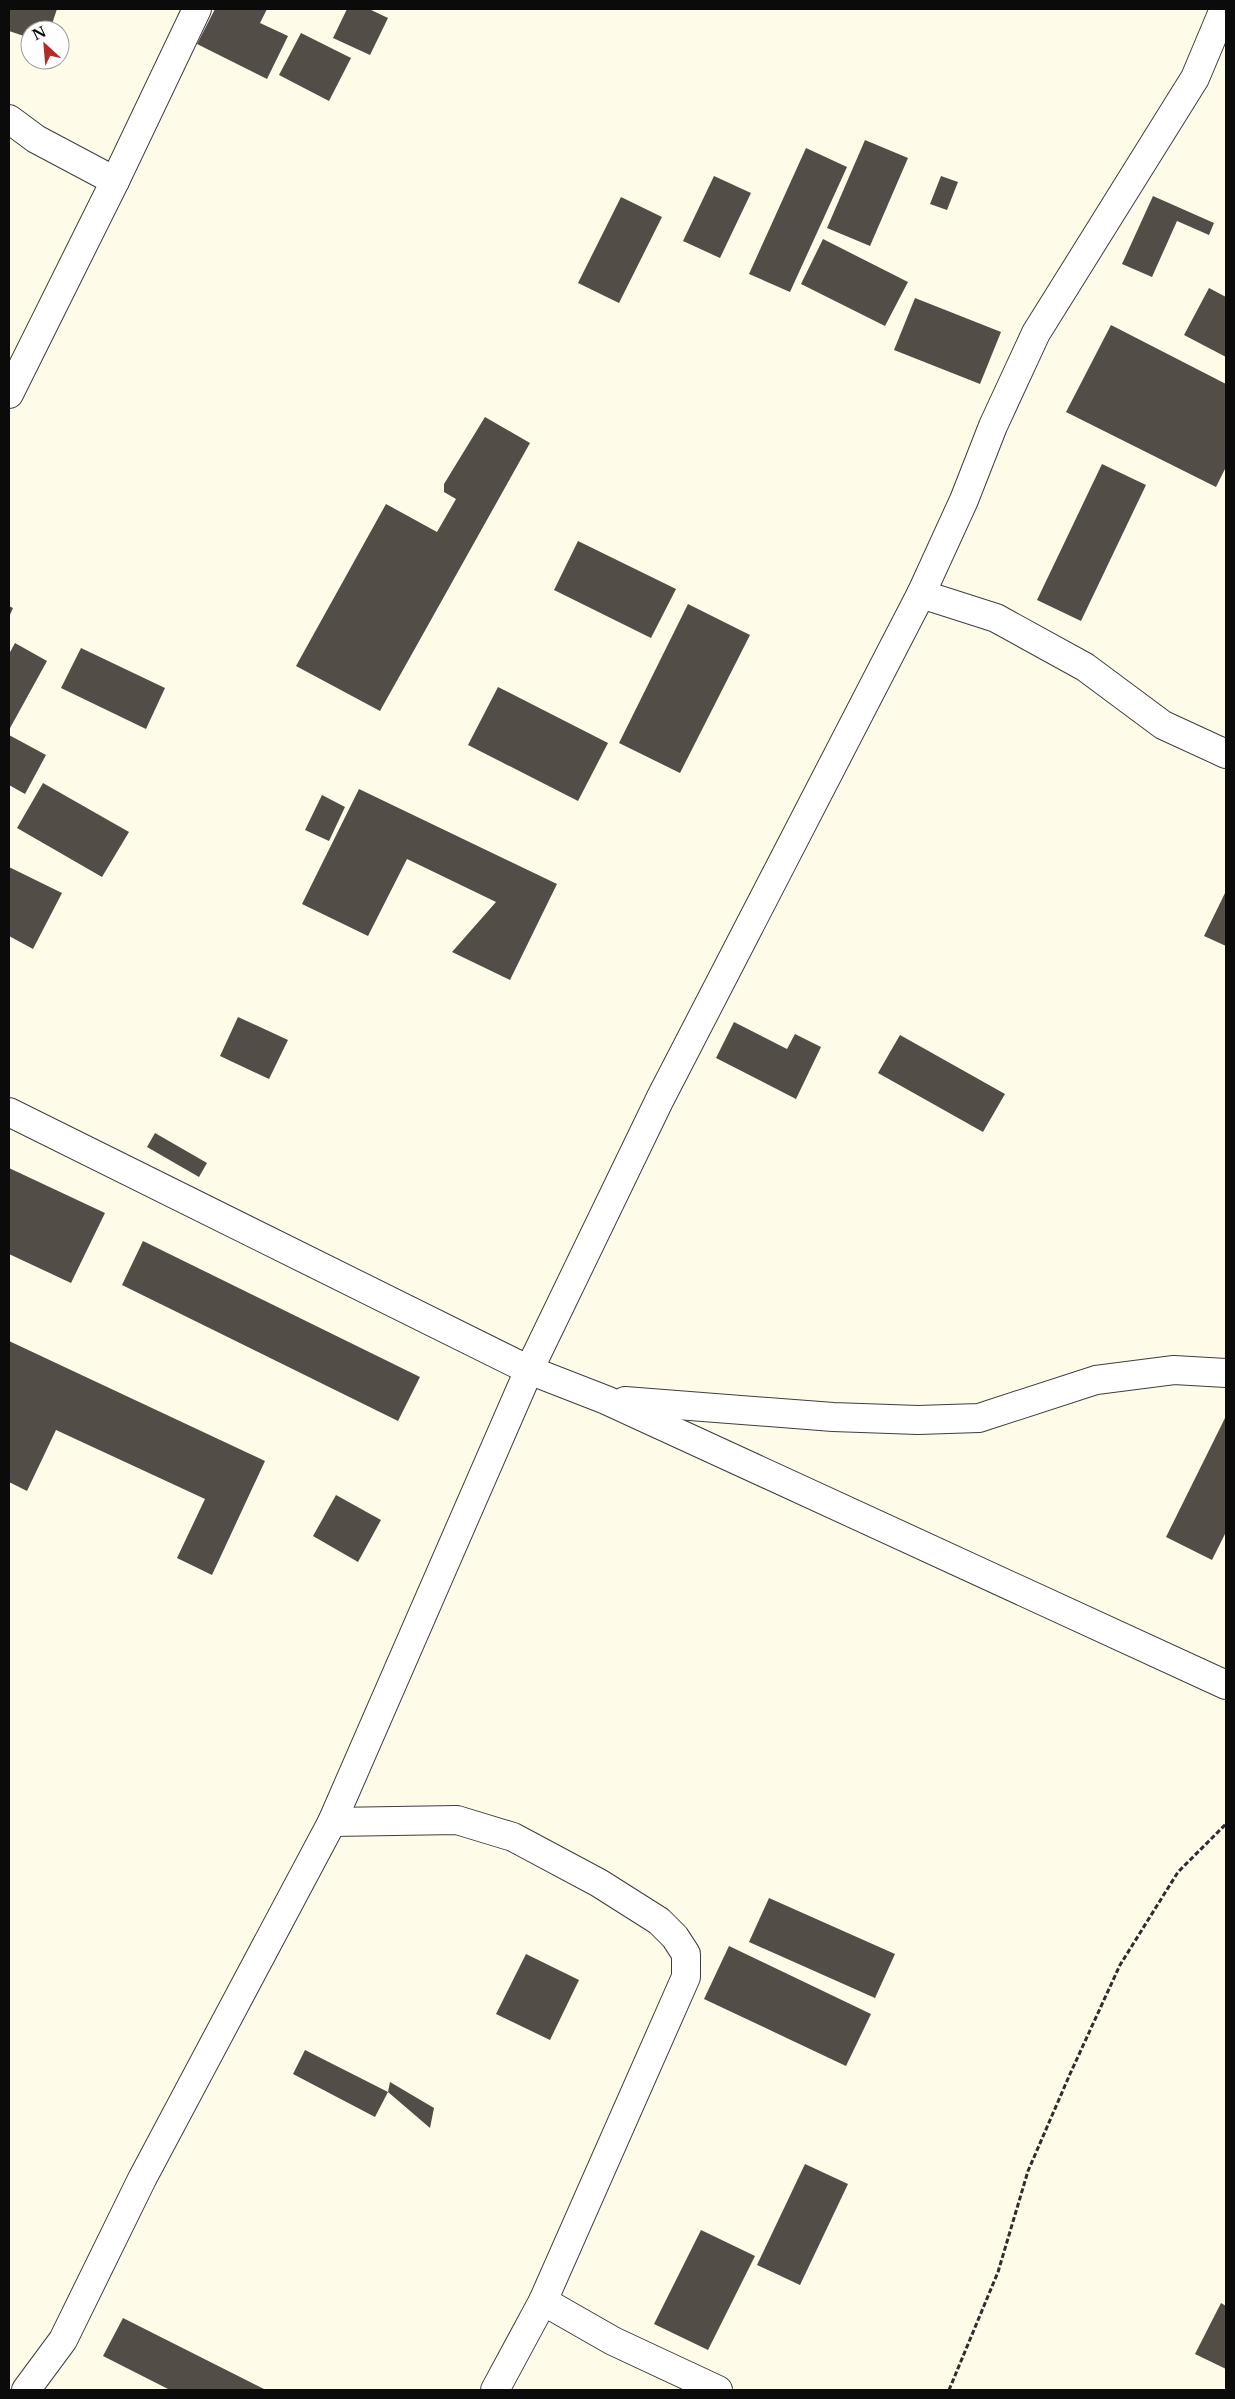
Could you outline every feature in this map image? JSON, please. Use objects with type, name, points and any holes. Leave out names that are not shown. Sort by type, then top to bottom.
[{"type":"street","points":[[9,394],[115,181],[197,9]]},
{"type":"street","points":[[26,2390],[62,2340],[142,2179],[332,1822],[530,1370],[660,1099],[921,594],[964,500],[993,426],[1036,333],[1195,78],[1224,9]]},
{"type":"street","points":[[9,119],[36,139],[115,181]]},
{"type":"street","points":[[921,594],[996,618],[1085,668],[1163,725],[1226,754]]},
{"type":"street","points":[[9,1112],[530,1370],[606,1400],[1226,1686]]},
{"type":"street","points":[[606,1400],[814,1416],[918,1420],[979,1418],[1096,1380],[1174,1370],[1226,1373]]},
{"type":"street","points":[[332,1822],[457,1820],[512,1837],[599,1883],[660,1921],[675,1937],[686,1954],[686,1977],[543,2301],[495,2390]]},
{"type":"street","points":[[543,2301],[612,2341],[718,2390]]},
{"type":"path","points":[[950,2390],[998,2272],[1028,2171],[1120,1966],[1178,1872],[1226,1824]]},
{"type":"building","points":[[9,9],[57,9],[53,20],[20,20],[20,35],[9,31]]},
{"type":"building","points":[[215,9],[267,9],[260,23],[288,36],[267,79],[197,44]]},
{"type":"building","points":[[347,9],[369,9],[388,18],[370,55],[333,38]]},
{"type":"building","points":[[301,33],[351,58],[329,101],[279,75]]},
{"type":"building","points":[[865,140],[908,158],[870,246],[827,228]]},
{"type":"building","points":[[806,148],[847,167],[790,292],[749,274]]},
{"type":"building","points":[[714,176],[751,193],[720,258],[683,241]]},
{"type":"building","points":[[941,176],[958,182],[947,210],[930,204]]},
{"type":"building","points":[[1153,196],[1214,223],[1209,235],[1177,221],[1152,277],[1122,264]]},
{"type":"building","points":[[621,197],[662,217],[619,303],[578,283]]},
{"type":"building","points":[[823,239],[908,282],[885,326],[801,284]]},
{"type":"building","points":[[1209,288],[1226,297],[1226,357],[1184,335]]},
{"type":"building","points":[[915,298],[1001,332],[980,384],[894,350]]},
{"type":"building","points":[[1111,325],[1226,384],[1226,467],[1216,487],[1066,412]]},
{"type":"building","points":[[485,417],[530,443],[380,711],[296,666],[386,504],[437,532],[456,499],[444,492],[444,484]]},
{"type":"building","points":[[1102,464],[1146,485],[1081,621],[1037,600]]},
{"type":"building","points":[[578,541],[676,589],[651,638],[554,590]]},
{"type":"building","points":[[688,604],[750,635],[680,773],[619,743]]},
{"type":"building","points":[[9,606],[13,608],[9,617]]},
{"type":"building","points":[[15,643],[47,661],[9,730],[9,654]]},
{"type":"building","points":[[81,648],[165,688],[146,729],[61,688]]},
{"type":"building","points":[[498,687],[608,743],[578,801],[468,745]]},
{"type":"building","points":[[9,735],[46,755],[25,794],[9,785]]},
{"type":"building","points":[[43,783],[129,832],[102,877],[17,828]]},
{"type":"building","points":[[359,789],[557,884],[510,980],[452,952],[496,902],[407,859],[368,936],[302,904]]},
{"type":"building","points":[[322,795],[345,807],[329,841],[305,830]]},
{"type":"building","points":[[9,867],[62,893],[33,949],[9,936]]},
{"type":"building","points":[[1226,891],[1226,946],[1204,936]]},
{"type":"building","points":[[238,1017],[288,1040],[269,1079],[220,1056]]},
{"type":"building","points":[[734,1022],[787,1049],[795,1034],[821,1047],[796,1099],[716,1058]]},
{"type":"building","points":[[900,1035],[1005,1094],[983,1132],[878,1073]]},
{"type":"building","points":[[155,1133],[207,1163],[199,1177],[147,1147]]},
{"type":"building","points":[[9,1168],[105,1213],[71,1283],[9,1254]]},
{"type":"building","points":[[143,1241],[420,1377],[398,1421],[122,1285]]},
{"type":"building","points":[[9,1341],[265,1461],[212,1575],[177,1558],[205,1499],[56,1430],[27,1491],[9,1482]]},
{"type":"building","points":[[1226,1416],[1226,1532],[1212,1560],[1166,1537]]},
{"type":"building","points":[[336,1495],[381,1520],[358,1562],[313,1536]]},
{"type":"building","points":[[769,1898],[895,1954],[875,1998],[749,1942]]},
{"type":"building","points":[[729,1946],[871,2014],[846,2066],[704,1999]]},
{"type":"building","points":[[526,1954],[579,1980],[550,2040],[496,2014]]},
{"type":"building","points":[[305,2050],[388,2092],[375,2117],[293,2074]]},
{"type":"building","points":[[390,2082],[434,2108],[430,2128],[388,2092]]},
{"type":"building","points":[[805,2164],[848,2184],[800,2285],[757,2265]]},
{"type":"building","points":[[701,2230],[755,2256],[708,2350],[654,2324]]},
{"type":"building","points":[[1221,2303],[1226,2306],[1226,2369],[1195,2354]]},
{"type":"building","points":[[123,2318],[266,2390],[170,2390],[103,2356]]}]
